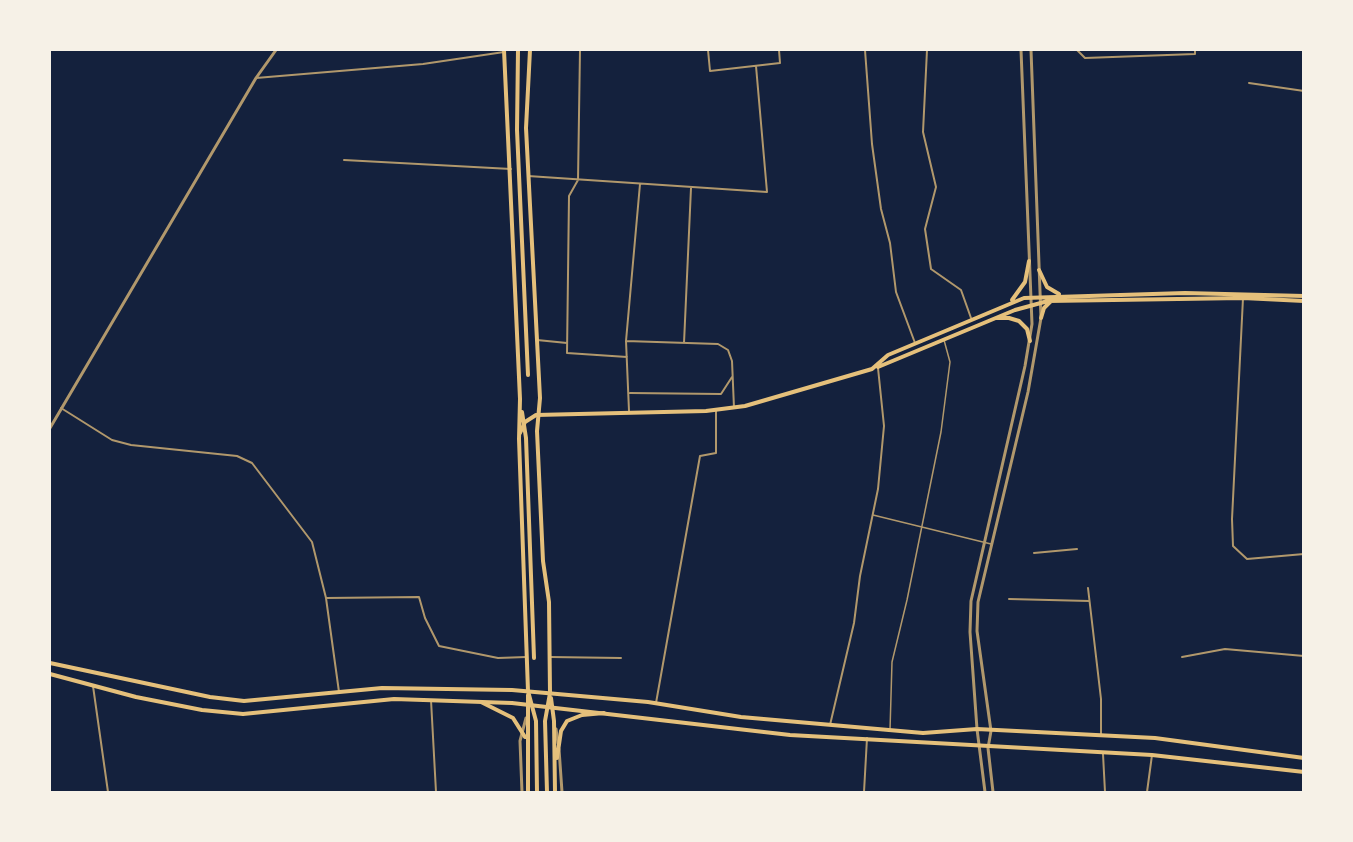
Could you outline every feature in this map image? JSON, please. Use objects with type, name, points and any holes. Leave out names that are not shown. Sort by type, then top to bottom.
[{"type":"main road","points":[[518,50],[517,108],[528,375]]},
{"type":"main road","points":[[530,50],[530,84],[526,116],[528,176],[543,561],[549,602],[550,707],[555,721],[555,792]]},
{"type":"main road","points":[[504,51],[520,399],[519,440],[529,705],[526,718],[528,792]]},
{"type":"main road","points":[[1009,302],[1023,287],[1029,261]]},
{"type":"main road","points":[[1039,270],[1047,286],[1060,295]]},
{"type":"main road","points":[[878,366],[888,355],[1009,302],[1031,297],[1243,292],[1304,296]]},
{"type":"main road","points":[[519,440],[524,424],[531,416],[629,414],[734,408],[878,366],[1040,302],[1243,298],[1304,301]]},
{"type":"main road","points":[[1041,318],[1044,308],[1054,300]]},
{"type":"main road","points":[[990,320],[1009,318],[1019,321],[1027,329],[1030,341]]},
{"type":"main road","points":[[520,399],[524,424],[534,658]]},
{"type":"main road","points":[[50,663],[221,699],[259,701],[339,692],[425,687],[528,691],[656,703],[741,717],[923,734],[977,729],[1155,738],[1304,758]]},
{"type":"main road","points":[[50,674],[147,699],[202,710],[243,714],[375,700],[431,699],[550,707],[790,735],[980,744],[988,748],[1152,755],[1304,772]]},
{"type":"main road","points":[[481,702],[509,715],[523,732],[526,744]]},
{"type":"main road","points":[[529,705],[536,721],[537,792]]},
{"type":"main road","points":[[547,792],[545,721],[550,707]]},
{"type":"main road","points":[[555,771],[561,731],[567,721],[582,715],[604,713]]},
{"type":"street","points":[[50,428],[256,78],[276,50]]},
{"type":"street","points":[[580,50],[578,180],[569,196],[567,353],[627,357]]},
{"type":"street","points":[[708,50],[710,70],[780,63],[779,50]]},
{"type":"street","points":[[866,50],[872,144],[881,209],[890,243],[896,292],[915,343]]},
{"type":"street","points":[[927,50],[923,132],[936,187],[925,229],[931,269],[962,290],[971,318]]},
{"type":"street","points":[[986,792],[977,729],[970,632],[971,601],[1030,341],[1031,297],[1021,50]]},
{"type":"street","points":[[993,792],[988,748],[991,731],[977,632],[978,602],[1028,392],[1041,318],[1031,50]]},
{"type":"street","points":[[1077,50],[1085,58],[1195,54],[1195,50]]},
{"type":"street","points":[[256,78],[423,64],[504,51]]},
{"type":"street","points":[[528,176],[767,192],[756,66]]},
{"type":"street","points":[[1249,83],[1304,91]]},
{"type":"street","points":[[344,160],[510,169]]},
{"type":"street","points":[[629,414],[630,393],[626,341],[640,184]]},
{"type":"street","points":[[684,344],[692,188]]},
{"type":"street","points":[[1243,298],[1232,519],[1233,546],[1247,559],[1304,554]]},
{"type":"street","points":[[536,340],[567,343]]},
{"type":"street","points":[[626,341],[718,344],[728,350],[733,374],[734,408]]},
{"type":"street","points":[[830,725],[854,623],[878,489],[884,426],[878,366]]},
{"type":"street","points":[[630,393],[705,396],[721,394],[733,374]]},
{"type":"street","points":[[62,408],[112,440],[131,445],[237,456],[252,464],[312,542],[326,598],[339,692]]},
{"type":"street","points":[[656,703],[700,456],[716,453],[716,410]]},
{"type":"street","points":[[1034,553],[1077,549]]},
{"type":"street","points":[[1088,588],[1101,699],[1101,736]]},
{"type":"street","points":[[326,598],[419,597],[425,618],[439,646],[498,658],[528,657]]},
{"type":"street","points":[[1009,599],[1089,601]]},
{"type":"street","points":[[1182,657],[1225,649],[1248,653],[1304,656]]},
{"type":"street","points":[[550,657],[621,658]]},
{"type":"street","points":[[92,684],[108,792]]},
{"type":"street","points":[[431,699],[436,792]]},
{"type":"street","points":[[522,792],[520,741],[526,718]]},
{"type":"street","points":[[555,721],[562,792]]},
{"type":"street","points":[[864,792],[867,738]]},
{"type":"street","points":[[1103,753],[1106,792]]},
{"type":"street","points":[[1147,792],[1152,755]]},
{"type":"lane","points":[[890,730],[892,662],[907,600],[943,420],[950,362],[944,339]]},
{"type":"lane","points":[[872,514],[992,544]]}]
